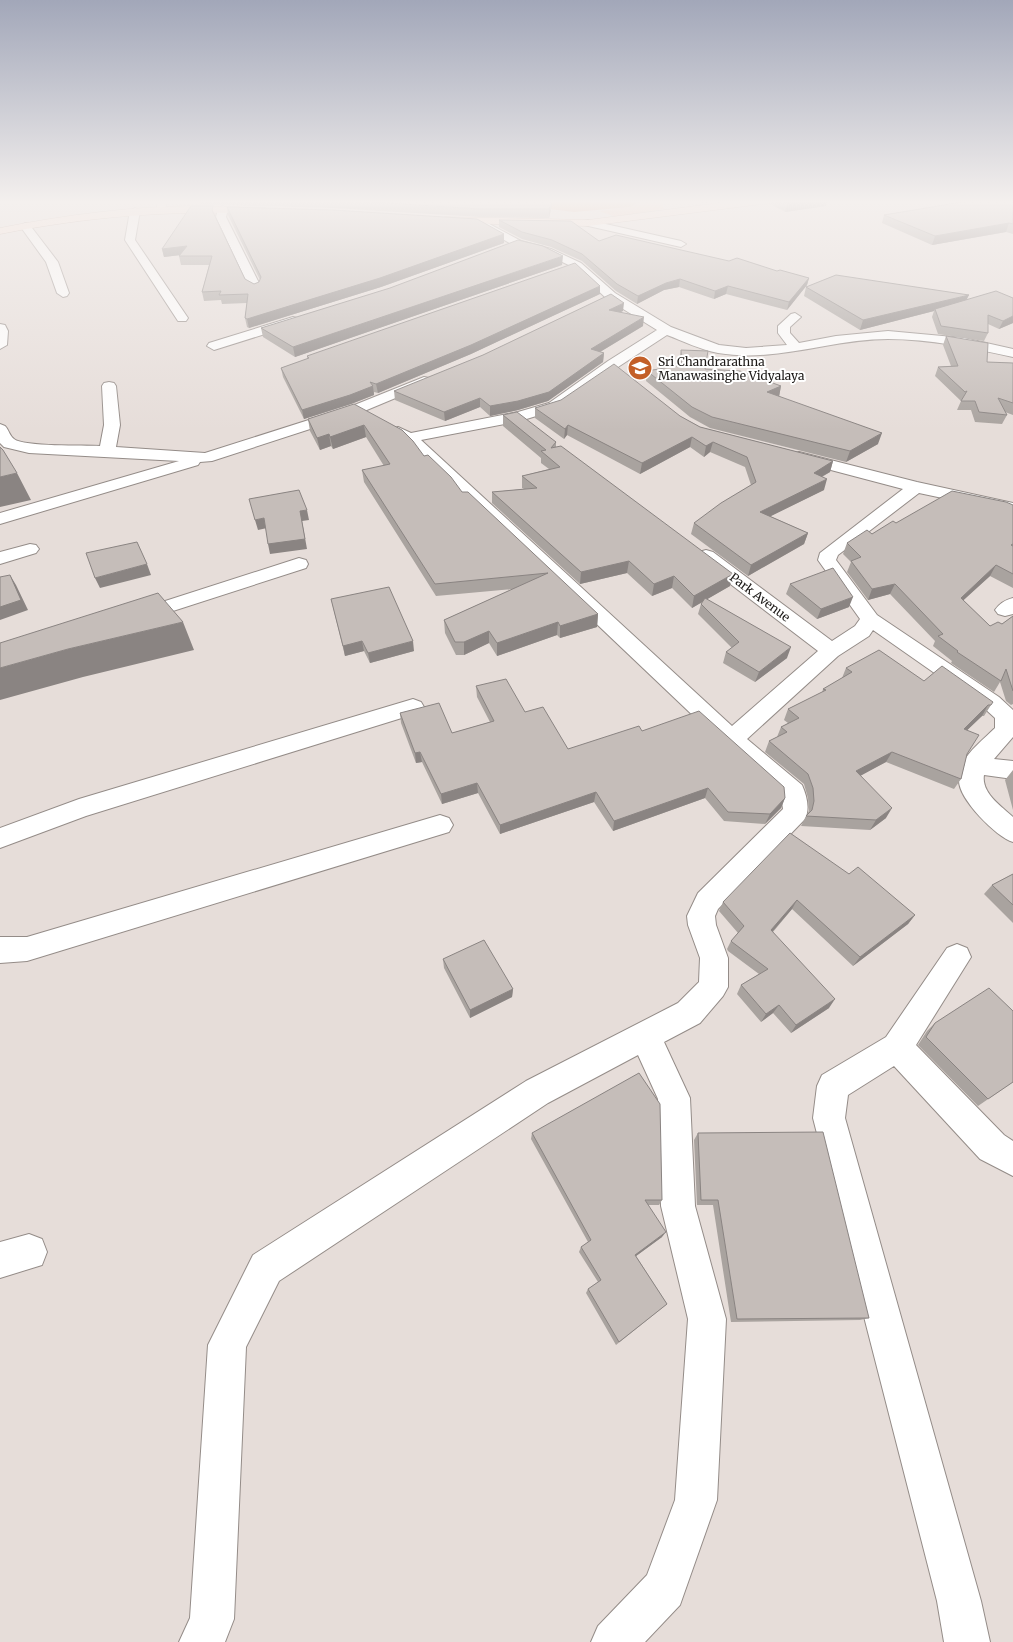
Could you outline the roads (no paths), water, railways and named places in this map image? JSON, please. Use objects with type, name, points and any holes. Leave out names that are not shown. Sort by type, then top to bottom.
[{"type":"street","points":[[57,277],[63,293]]},
{"type":"street","points":[[156,277],[182,318]]},
{"type":"street","points":[[250,277],[255,287]]},
{"type":"street","points":[[587,277],[607,299],[666,330],[717,349],[746,352],[796,348],[836,340],[888,335],[964,342],[1013,353]]},
{"type":"street","points":[[795,317],[784,326],[784,333],[796,348]]},
{"type":"street","points":[[214,346],[304,318]]},
{"type":"street","points":[[0,328],[2,331],[0,345]]},
{"type":"street","points":[[409,438],[520,416],[554,406],[613,364],[666,330]]},
{"type":"street","points":[[613,364],[628,376]]},
{"type":"street","points":[[0,519],[206,458],[357,409],[440,374]]},
{"type":"street","points":[[107,450],[112,425],[109,386]]},
{"type":"street","points":[[202,1642],[212,1619],[227,1346],[266,1268],[538,1092],[689,1013],[713,987],[714,958],[702,925],[701,916],[708,901],[796,812],[793,792],[732,739],[409,438],[357,409]]},
{"type":"street","points":[[520,416],[536,428]]},
{"type":"street","points":[[0,429],[2,436],[10,444],[29,448],[107,450],[206,458]]},
{"type":"street","points":[[781,452],[916,487],[1013,508]]},
{"type":"street","points":[[916,487],[829,553],[827,560],[870,619],[991,702],[1006,716],[1006,730],[974,765],[971,782],[981,802],[1013,832]]},
{"type":"street","points":[[0,558],[30,549]]},
{"type":"street","name":"Park Avenue","points":[[696,549],[831,651]]},
{"type":"street","points":[[121,621],[299,564]]},
{"type":"street","points":[[732,739],[831,651],[862,631],[870,619]]},
{"type":"street","points":[[0,838],[80,809],[413,707]]},
{"type":"street","points":[[974,765],[1013,770]]},
{"type":"street","points":[[0,950],[27,949],[440,825]]},
{"type":"street","points":[[957,957],[897,1047],[832,1086],[829,1118],[956,1592],[967,1642]]},
{"type":"street","points":[[614,1642],[664,1589],[696,1500],[707,1319],[678,1206],[674,1098],[645,1036]]},
{"type":"street","points":[[897,1047],[992,1148],[1013,1159]]},
{"type":"place","name":"Sri Chandrarathna Manawasinghe Vidyalaya","points":[[640,368]]}]
